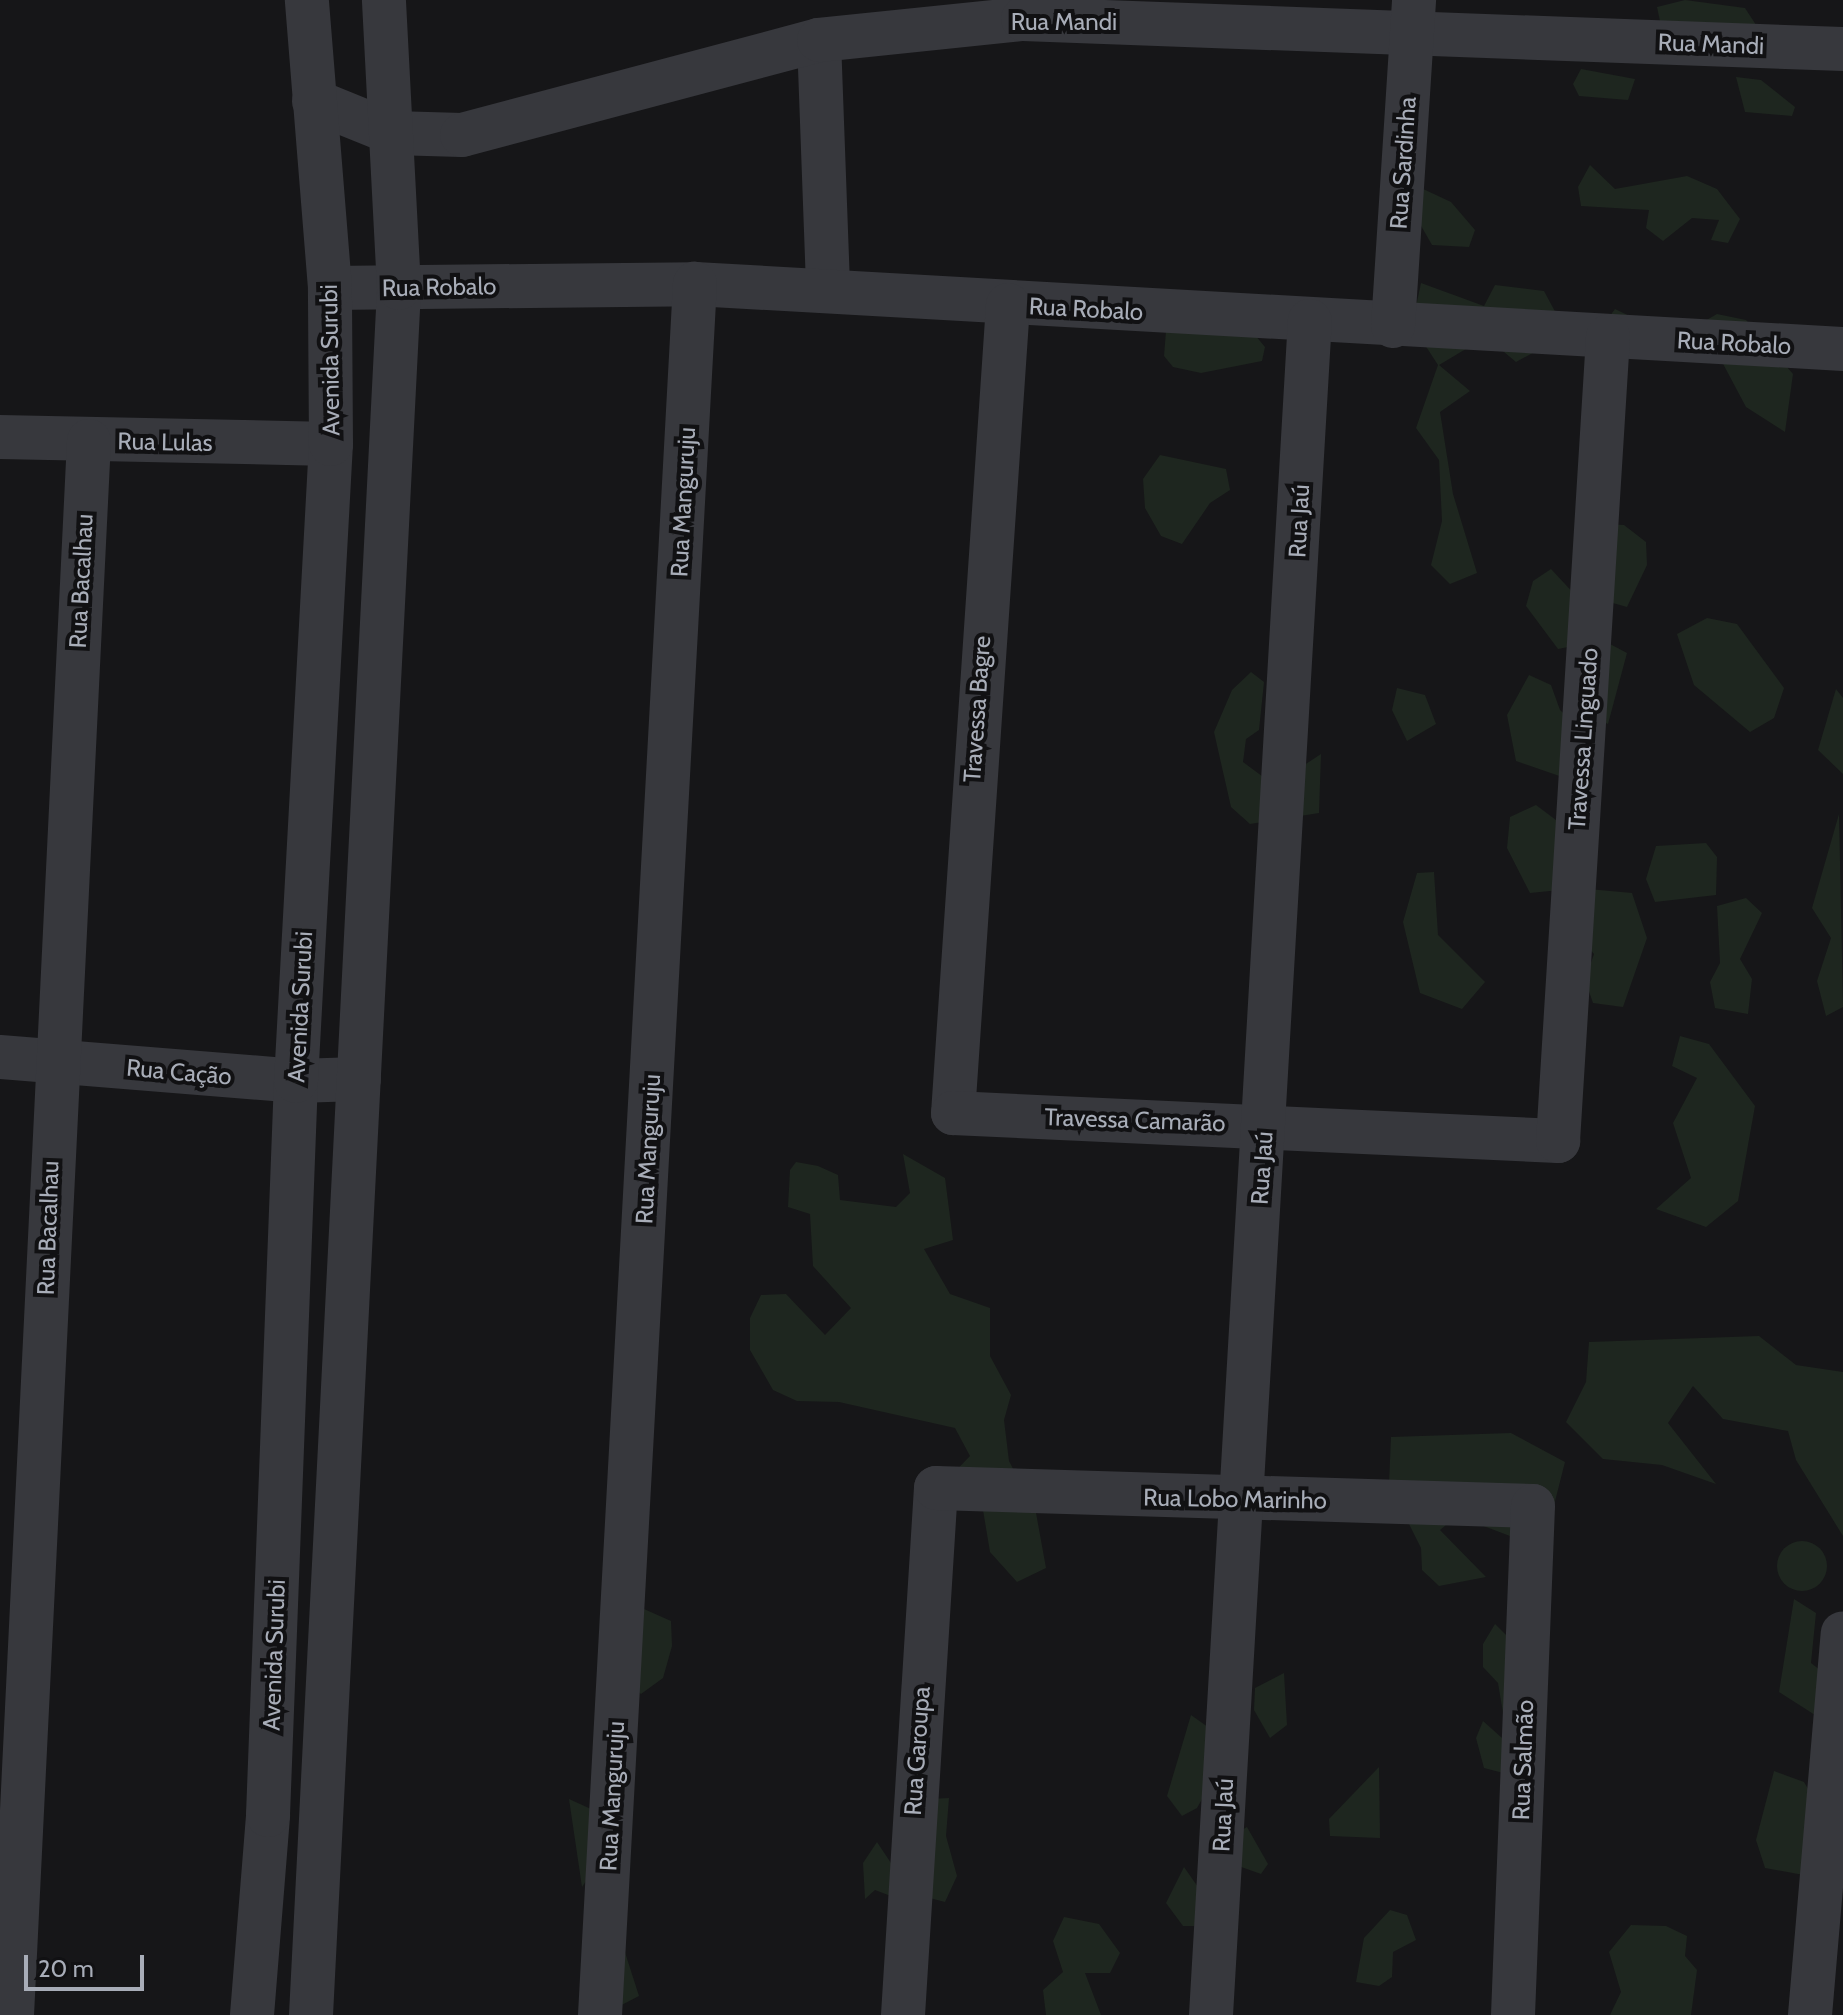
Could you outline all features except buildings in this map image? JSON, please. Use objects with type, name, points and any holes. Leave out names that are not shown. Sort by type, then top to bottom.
[{"type":"street","name":"Avenida Surubi","points":[[252,2015],[268,1815],[296,1081],[331,444],[330,288],[307,0]]},
{"type":"street","points":[[311,2015],[399,288],[384,0]]},
{"type":"street","name":"Rua Mandi","points":[[393,133],[462,135],[819,40],[1023,19],[1413,16],[1843,49]]},
{"type":"street","name":"Rua Sardinha","points":[[1393,326],[1413,16]]},
{"type":"street","points":[[819,40],[828,291]]},
{"type":"street","points":[[314,101],[393,133]]},
{"type":"street","name":"Rua Robalo","points":[[330,288],[695,284],[1008,305],[1843,349]]},
{"type":"street","name":"Rua Manguruju","points":[[600,2015],[695,284]]},
{"type":"street","name":"Travessa Bagre","points":[[953,1113],[1008,305]]},
{"type":"street","name":"Rua Jaú","points":[[1211,2015],[1310,321]]},
{"type":"street","name":"Travessa Linguado","points":[[1558,1141],[1608,337]]},
{"type":"street","name":"Rua Lulas","points":[[0,437],[331,444]]},
{"type":"street","name":"Rua Bacalhau","points":[[12,2015],[54,1061],[89,441]]},
{"type":"street","name":"Rua Cação","points":[[0,1057],[296,1081],[359,1079]]},
{"type":"street","name":"Travessa Camarão","points":[[953,1113],[1265,1125],[1558,1141]]},
{"type":"street","name":"Rua Lobo Marinho","points":[[936,1488],[1241,1503],[1533,1506]]},
{"type":"street","name":"Rua Garoupa","points":[[903,2015],[936,1488]]},
{"type":"street","name":"Rua Salmão","points":[[1513,2015],[1533,1506]]},
{"type":"street","points":[[1810,2015],[1843,1633]]},
{"type":"shaded area","points":[[1685,0],[1745,8],[1760,31],[1661,26],[1657,7]]},
{"type":"shaded area","points":[[1581,69],[1635,79],[1628,100],[1579,96],[1573,84]]},
{"type":"shaded area","points":[[1736,77],[1761,80],[1795,107],[1792,116],[1745,112]]},
{"type":"shaded area","points":[[1590,165],[1615,189],[1687,176],[1717,189],[1740,219],[1728,243],[1711,240],[1719,220],[1692,218],[1663,241],[1646,228],[1649,210],[1581,206],[1578,187]]},
{"type":"shaded area","points":[[1421,188],[1451,202],[1475,230],[1469,247],[1432,245],[1420,224]]},
{"type":"shaded area","points":[[1421,283],[1484,306],[1495,285],[1544,291],[1558,317],[1553,342],[1516,362],[1486,337],[1439,365],[1470,391],[1440,412],[1453,494],[1477,573],[1450,584],[1431,565],[1442,521],[1439,460],[1416,428],[1438,365],[1412,325]]},
{"type":"shaded area","points":[[1615,309],[1675,338],[1717,314],[1746,320],[1793,374],[1785,432],[1746,407],[1721,360],[1606,321]]},
{"type":"shaded area","points":[[1250,329],[1265,347],[1262,361],[1201,373],[1173,367],[1164,356],[1166,331]]},
{"type":"shaded area","points":[[1160,455],[1226,469],[1230,490],[1210,503],[1182,544],[1161,536],[1145,508],[1143,479]]},
{"type":"shaded area","points":[[1606,524],[1624,525],[1646,542],[1647,565],[1627,607],[1602,600]]},
{"type":"shaded area","points":[[1551,569],[1592,613],[1583,644],[1558,649],[1526,606],[1533,581]]},
{"type":"shaded area","points":[[1707,618],[1737,624],[1784,688],[1774,718],[1750,732],[1694,685],[1677,634]]},
{"type":"shaded area","points":[[1610,644],[1627,653],[1608,724],[1591,716]]},
{"type":"shaded area","points":[[1251,672],[1264,682],[1259,730],[1246,739],[1243,762],[1274,785],[1321,754],[1319,813],[1250,824],[1231,807],[1214,732],[1232,690]]},
{"type":"shaded area","points":[[1529,675],[1551,685],[1560,710],[1583,731],[1571,780],[1516,761],[1507,715]]},
{"type":"shaded area","points":[[1397,688],[1425,695],[1436,724],[1407,741],[1392,710]]},
{"type":"shaded area","points":[[1836,689],[1843,698],[1843,774],[1818,750]]},
{"type":"shaded area","points":[[1536,805],[1576,835],[1588,889],[1632,893],[1647,938],[1623,1007],[1593,1003],[1585,980],[1594,954],[1574,931],[1560,890],[1530,893],[1507,848],[1510,817]]},
{"type":"shaded area","points":[[1839,814],[1843,1007],[1826,1016],[1817,981],[1831,938],[1812,908]]},
{"type":"shaded area","points":[[1706,843],[1717,857],[1716,895],[1655,902],[1646,879],[1656,846]]},
{"type":"shaded area","points":[[1434,872],[1438,935],[1485,982],[1462,1009],[1420,993],[1403,922],[1417,873]]},
{"type":"shaded area","points":[[1746,898],[1762,913],[1740,959],[1752,979],[1748,1014],[1715,1008],[1710,982],[1720,963],[1717,906]]},
{"type":"shaded area","points":[[1680,1036],[1709,1044],[1755,1106],[1738,1201],[1706,1227],[1656,1209],[1691,1178],[1673,1123],[1697,1078],[1672,1066]]},
{"type":"shaded area","points":[[903,1154],[945,1178],[953,1240],[924,1249],[950,1294],[990,1308],[990,1356],[1011,1395],[1004,1420],[1009,1461],[1036,1513],[1046,1568],[1017,1582],[990,1552],[983,1510],[943,1484],[970,1456],[955,1428],[839,1402],[797,1401],[773,1390],[750,1350],[750,1318],[761,1295],[786,1294],[825,1335],[851,1308],[813,1266],[810,1214],[788,1207],[790,1170],[796,1162],[818,1166],[838,1175],[840,1200],[896,1207],[910,1193]]},
{"type":"shaded area","points":[[1759,1336],[1796,1365],[1843,1372],[1843,1536],[1796,1460],[1788,1431],[1723,1419],[1693,1386],[1668,1423],[1716,1484],[1662,1465],[1603,1459],[1566,1422],[1586,1382],[1589,1342]]},
{"type":"shaded area","points":[[1511,1433],[1565,1462],[1552,1513],[1510,1536],[1457,1516],[1440,1530],[1486,1577],[1439,1586],[1422,1570],[1421,1548],[1389,1484],[1391,1437]]},
{"type":"shaded area","points":[[1802,1541],[1819,1549],[1827,1566],[1819,1583],[1802,1591],[1785,1583],[1777,1566],[1785,1549]]},
{"type":"shaded area","points":[[1794,1599],[1816,1613],[1811,1663],[1830,1678],[1815,1715],[1779,1692]]},
{"type":"shaded area","points":[[644,1609],[671,1621],[672,1646],[663,1678],[641,1694],[606,1665]]},
{"type":"shaded area","points":[[1495,1624],[1518,1647],[1503,1713],[1498,1683],[1483,1667],[1483,1644]]},
{"type":"shaded area","points":[[1284,1673],[1287,1725],[1270,1738],[1254,1710],[1255,1688]]},
{"type":"shaded area","points":[[1191,1715],[1215,1732],[1215,1776],[1197,1808],[1182,1816],[1167,1796]]},
{"type":"shaded area","points":[[1483,1721],[1520,1754],[1515,1776],[1484,1768],[1476,1738]]},
{"type":"shaded area","points":[[1379,1767],[1380,1838],[1330,1836],[1329,1819]]},
{"type":"shaded area","points":[[1774,1771],[1804,1782],[1825,1818],[1809,1876],[1765,1868],[1756,1840]]},
{"type":"shaded area","points":[[949,1798],[946,1836],[957,1876],[945,1902],[926,1897],[928,1799]]},
{"type":"shaded area","points":[[569,1799],[591,1809],[609,1847],[582,1887]]},
{"type":"shaded area","points":[[1247,1827],[1268,1864],[1261,1874],[1230,1863],[1226,1839]]},
{"type":"shaded area","points":[[877,1842],[893,1866],[896,1898],[875,1890],[865,1899],[863,1863]]},
{"type":"shaded area","points":[[1184,1867],[1205,1897],[1194,1926],[1183,1926],[1166,1903]]},
{"type":"shaded area","points":[[1390,1910],[1407,1915],[1416,1940],[1393,1952],[1392,1977],[1379,1986],[1356,1982],[1364,1938]]},
{"type":"shaded area","points":[[1064,1917],[1099,1924],[1120,1953],[1110,1973],[1085,1973],[1101,2015],[1046,2015],[1043,1990],[1063,1972],[1053,1941]]},
{"type":"shaded area","points":[[1631,1925],[1666,1926],[1687,1936],[1685,1956],[1697,1970],[1691,2015],[1610,2015],[1621,1992],[1609,1952]]},
{"type":"shaded area","points":[[622,1943],[639,1996],[610,2011]]}]
